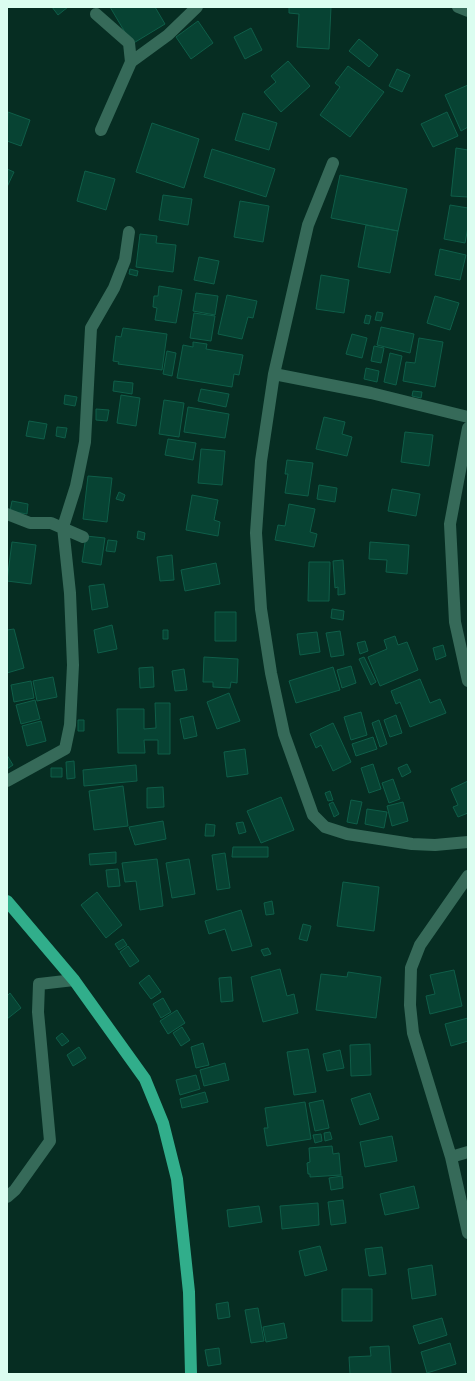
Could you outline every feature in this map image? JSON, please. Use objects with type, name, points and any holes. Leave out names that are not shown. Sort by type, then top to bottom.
[{"type":"main road","points":[[7,901],[74,980],[145,1079],[163,1123],[178,1179],[190,1292],[191,1374]]},
{"type":"street","points":[[131,62],[168,35],[197,7]]},
{"type":"street","points":[[458,7],[468,10]]},
{"type":"street","points":[[96,14],[129,43],[131,62],[101,130]]},
{"type":"street","points":[[333,163],[308,224],[274,374],[261,461],[256,533],[261,609],[271,673],[284,734],[313,815],[325,827],[347,834],[412,844],[435,845],[468,842]]},
{"type":"street","points":[[7,782],[65,749],[69,731],[73,665],[70,593],[62,527],[76,486],[85,442],[91,328],[114,288],[125,260],[129,232]]},
{"type":"street","points":[[274,374],[371,393],[468,417]]},
{"type":"street","points":[[468,428],[450,524],[454,622],[468,681]]},
{"type":"street","points":[[7,514],[30,523],[51,524],[62,527],[83,536]]},
{"type":"street","points":[[468,876],[420,945],[410,968],[410,1005],[413,1033],[451,1157],[468,1233]]},
{"type":"street","points":[[7,1197],[15,1190],[50,1141],[38,1012],[40,984],[74,980]]},
{"type":"street","points":[[451,1157],[468,1152]]},
{"type":"building","points":[[52,7],[68,7],[58,15]]},
{"type":"building","points":[[110,7],[155,7],[165,24],[132,44]]},
{"type":"building","points":[[289,7],[331,7],[329,49],[297,47],[299,14],[289,13]]},
{"type":"building","points":[[198,21],[213,43],[191,59],[176,37]]},
{"type":"building","points":[[251,28],[262,50],[245,59],[234,37]]},
{"type":"building","points":[[359,39],[378,55],[369,67],[349,51]]},
{"type":"building","points":[[288,61],[310,86],[281,112],[264,92],[276,82],[271,76]]},
{"type":"building","points":[[348,66],[384,92],[350,137],[320,115],[340,87],[335,83]]},
{"type":"building","points":[[397,69],[410,75],[402,92],[389,86]]},
{"type":"building","points":[[468,85],[468,127],[461,131],[445,95]]},
{"type":"building","points":[[8,112],[30,120],[21,146],[7,141]]},
{"type":"building","points":[[447,112],[458,136],[433,147],[421,124]]},
{"type":"building","points":[[243,113],[277,123],[269,150],[235,140]]},
{"type":"building","points":[[152,123],[199,139],[184,188],[136,172]]},
{"type":"building","points":[[456,148],[468,150],[468,197],[451,196]]},
{"type":"building","points":[[212,149],[275,169],[266,197],[204,177]]},
{"type":"building","points":[[7,169],[14,172],[7,187]]},
{"type":"building","points":[[85,171],[115,179],[106,210],[77,201]]},
{"type":"building","points":[[340,175],[407,189],[398,231],[331,218]]},
{"type":"building","points":[[163,195],[192,199],[188,225],[159,220]]},
{"type":"building","points":[[240,201],[269,206],[263,242],[234,237]]},
{"type":"building","points":[[450,205],[468,208],[468,227],[465,243],[444,239]]},
{"type":"building","points":[[366,225],[398,231],[390,273],[358,267]]},
{"type":"building","points":[[140,234],[157,236],[156,243],[176,245],[173,272],[136,267]]},
{"type":"building","points":[[440,249],[466,255],[460,280],[435,275]]},
{"type":"building","points":[[199,257],[219,261],[214,284],[194,280]]},
{"type":"building","points":[[130,269],[138,271],[137,276],[129,274]]},
{"type":"building","points":[[321,275],[349,280],[344,313],[316,309]]},
{"type":"building","points":[[159,286],[182,290],[176,323],[155,320],[157,308],[153,307],[154,296],[158,296]]},
{"type":"building","points":[[196,293],[218,296],[215,315],[193,311]]},
{"type":"building","points":[[227,295],[257,301],[253,318],[248,317],[242,339],[218,334]]},
{"type":"building","points":[[435,296],[459,303],[450,330],[427,323]]},
{"type":"building","points":[[377,312],[383,313],[381,321],[375,320]]},
{"type":"building","points":[[194,313],[215,316],[211,341],[190,338]]},
{"type":"building","points":[[366,315],[371,316],[369,324],[364,323]]},
{"type":"building","points":[[381,327],[414,334],[410,353],[377,345]]},
{"type":"building","points":[[123,328],[167,334],[162,370],[118,364],[119,362],[113,361],[116,336],[121,337]]},
{"type":"building","points":[[352,334],[367,338],[362,358],[346,354]]},
{"type":"building","points":[[419,338],[443,342],[435,387],[403,381],[406,362],[415,363]]},
{"type":"building","points":[[193,342],[207,344],[206,349],[243,355],[239,375],[234,374],[232,387],[177,378],[183,345],[193,347]]},
{"type":"building","points":[[374,346],[384,348],[381,363],[371,361]]},
{"type":"building","points":[[167,351],[176,353],[172,376],[163,374]]},
{"type":"building","points":[[390,353],[402,356],[396,385],[384,382]]},
{"type":"building","points":[[366,368],[379,371],[377,382],[364,379]]},
{"type":"building","points":[[114,381],[133,383],[132,394],[113,391]]},
{"type":"building","points":[[201,389],[229,394],[226,407],[198,401]]},
{"type":"building","points":[[413,391],[422,392],[421,398],[412,396]]},
{"type":"building","points":[[65,395],[77,397],[75,406],[64,404]]},
{"type":"building","points":[[121,395],[140,398],[136,426],[117,423]]},
{"type":"building","points":[[164,400],[184,403],[179,437],[159,434]]},
{"type":"building","points":[[188,407],[229,414],[225,438],[184,432]]},
{"type":"building","points":[[96,409],[109,410],[107,421],[96,420]]},
{"type":"building","points":[[324,417],[345,422],[342,434],[352,437],[347,456],[316,449]]},
{"type":"building","points":[[29,421],[47,424],[44,439],[26,436]]},
{"type":"building","points":[[57,427],[67,428],[65,438],[56,436]]},
{"type":"building","points":[[405,432],[433,435],[429,466],[401,462]]},
{"type":"building","points":[[168,439],[196,443],[193,460],[165,455]]},
{"type":"building","points":[[201,449],[225,451],[222,485],[198,483]]},
{"type":"building","points":[[287,460],[313,463],[308,496],[285,493],[288,474],[285,474]]},
{"type":"building","points":[[88,476],[112,478],[107,522],[83,519]]},
{"type":"building","points":[[319,485],[337,488],[335,502],[317,499]]},
{"type":"building","points":[[392,489],[420,494],[416,516],[388,511]]},
{"type":"building","points":[[119,492],[125,495],[123,501],[116,499]]},
{"type":"building","points":[[192,495],[218,500],[214,520],[220,522],[218,536],[186,530]]},
{"type":"building","points":[[12,501],[28,504],[27,514],[10,511]]},
{"type":"building","points":[[289,504],[315,509],[310,532],[317,534],[314,547],[275,540],[278,525],[285,526]]},
{"type":"building","points":[[138,531],[145,533],[144,540],[137,538]]},
{"type":"building","points":[[86,536],[105,538],[101,565],[82,562]]},
{"type":"building","points":[[108,540],[117,541],[115,552],[106,551]]},
{"type":"building","points":[[12,542],[36,545],[31,584],[7,581]]},
{"type":"building","points":[[370,542],[409,545],[407,574],[386,572],[387,560],[369,559]]},
{"type":"building","points":[[172,555],[174,580],[160,581],[157,557]]},
{"type":"building","points":[[343,560],[345,594],[338,595],[338,587],[335,588],[333,561]]},
{"type":"building","points":[[309,562],[330,562],[329,601],[308,601]]},
{"type":"building","points":[[216,563],[220,584],[185,591],[181,570]]},
{"type":"building","points":[[104,584],[108,607],[92,610],[89,586]]},
{"type":"building","points":[[332,609],[344,611],[343,620],[331,618]]},
{"type":"building","points":[[215,612],[236,612],[236,641],[215,641]]},
{"type":"building","points":[[112,625],[117,649],[98,653],[94,630]]},
{"type":"building","points":[[14,629],[24,668],[7,673],[7,630]]},
{"type":"building","points":[[163,630],[168,630],[168,639],[163,639]]},
{"type":"building","points":[[340,631],[344,655],[331,657],[326,633]]},
{"type":"building","points":[[317,632],[320,652],[300,655],[297,634]]},
{"type":"building","points":[[395,636],[398,645],[407,642],[418,670],[380,686],[368,657],[387,649],[384,640]]},
{"type":"building","points":[[365,641],[368,651],[360,654],[357,643]]},
{"type":"building","points":[[443,645],[446,656],[436,660],[433,648]]},
{"type":"building","points":[[204,657],[238,659],[237,683],[231,682],[230,688],[213,687],[213,682],[203,682]]},
{"type":"building","points":[[364,657],[376,682],[371,685],[359,659]]},
{"type":"building","points":[[351,666],[356,683],[342,688],[337,670]]},
{"type":"building","points":[[153,667],[154,687],[140,688],[139,668]]},
{"type":"building","points":[[333,667],[340,690],[296,703],[289,681]]},
{"type":"building","points":[[184,669],[187,690],[175,691],[172,671]]},
{"type":"building","points":[[53,677],[57,697],[37,701],[33,681]]},
{"type":"building","points":[[420,679],[430,703],[440,699],[446,713],[410,727],[400,702],[396,704],[391,691]]},
{"type":"building","points":[[31,681],[34,698],[14,702],[11,685]]},
{"type":"building","points":[[229,693],[240,721],[217,729],[207,702]]},
{"type":"building","points":[[35,700],[40,719],[21,724],[16,705]]},
{"type":"building","points":[[155,703],[170,703],[170,754],[158,754],[158,740],[144,740],[145,753],[118,753],[117,709],[144,709],[144,729],[156,728]]},
{"type":"building","points":[[361,712],[367,735],[351,740],[344,717]]},
{"type":"building","points":[[396,715],[402,733],[390,737],[384,720]]},
{"type":"building","points":[[193,716],[197,736],[184,739],[180,719]]},
{"type":"building","points":[[78,720],[84,720],[84,731],[78,731]]},
{"type":"building","points":[[379,720],[387,744],[380,747],[372,723]]},
{"type":"building","points":[[41,721],[46,741],[27,746],[22,726]]},
{"type":"building","points":[[333,723],[351,762],[333,771],[321,745],[316,748],[310,734]]},
{"type":"building","points":[[373,737],[377,749],[356,756],[352,744]]},
{"type":"building","points":[[245,749],[248,774],[227,777],[224,752]]},
{"type":"building","points":[[7,755],[13,765],[7,769]]},
{"type":"building","points":[[74,761],[75,778],[67,779],[66,762]]},
{"type":"building","points":[[373,764],[381,789],[369,793],[361,768]]},
{"type":"building","points":[[407,764],[411,772],[402,777],[398,768]]},
{"type":"building","points":[[136,765],[137,781],[84,786],[83,770]]},
{"type":"building","points":[[51,768],[62,768],[62,777],[51,777]]},
{"type":"building","points":[[393,779],[400,799],[389,803],[382,783]]},
{"type":"building","points":[[468,781],[468,813],[458,817],[453,807],[458,805],[451,789]]},
{"type":"building","points":[[123,786],[128,826],[94,830],[89,791]]},
{"type":"building","points":[[163,787],[164,807],[147,808],[147,788]]},
{"type":"building","points":[[330,791],[333,800],[328,801],[325,793]]},
{"type":"building","points":[[281,797],[294,830],[261,843],[247,811]]},
{"type":"building","points":[[351,800],[362,802],[357,824],[347,822]]},
{"type":"building","points":[[333,802],[339,814],[334,817],[329,804]]},
{"type":"building","points":[[403,802],[408,821],[392,826],[387,806]]},
{"type":"building","points":[[367,809],[387,812],[384,828],[365,824]]},
{"type":"building","points":[[163,821],[166,839],[135,845],[129,827]]},
{"type":"building","points":[[243,822],[246,832],[239,834],[236,823]]},
{"type":"building","points":[[206,824],[215,825],[214,836],[205,836]]},
{"type":"building","points":[[233,847],[268,847],[268,857],[232,857]]},
{"type":"building","points":[[116,852],[116,863],[90,865],[89,854]]},
{"type":"building","points":[[225,853],[230,888],[217,890],[212,855]]},
{"type":"building","points":[[157,859],[163,906],[140,910],[136,881],[125,882],[122,863]]},
{"type":"building","points":[[189,859],[195,894],[172,898],[166,863]]},
{"type":"building","points":[[118,869],[120,886],[108,887],[106,870]]},
{"type":"building","points":[[343,882],[379,887],[374,931],[337,926]]},
{"type":"building","points":[[97,892],[122,925],[106,938],[81,905]]},
{"type":"building","points":[[272,901],[274,914],[266,915],[264,903]]},
{"type":"building","points":[[241,910],[252,946],[232,951],[225,929],[209,934],[205,921]]},
{"type":"building","points":[[303,924],[311,926],[307,941],[299,939]]},
{"type":"building","points":[[123,939],[127,945],[119,950],[115,944]]},
{"type":"building","points":[[128,946],[139,961],[130,967],[120,952]]},
{"type":"building","points":[[268,948],[271,954],[264,956],[261,950]]},
{"type":"building","points":[[280,969],[287,996],[294,994],[298,1013],[263,1022],[251,977]]},
{"type":"building","points":[[454,970],[462,1006],[430,1014],[426,996],[435,994],[430,975]]},
{"type":"building","points":[[348,972],[381,977],[376,1018],[316,1010],[321,974],[347,977]]},
{"type":"building","points":[[149,975],[161,992],[151,999],[139,983]]},
{"type":"building","points":[[231,977],[233,1001],[221,1002],[219,978]]},
{"type":"building","points":[[10,993],[21,1008],[7,1019],[7,996]]},
{"type":"building","points":[[163,998],[171,1012],[161,1018],[153,1004]]},
{"type":"building","points":[[177,1010],[185,1023],[168,1034],[160,1021]]},
{"type":"building","points":[[468,1018],[468,1041],[451,1046],[445,1024]]},
{"type":"building","points":[[182,1027],[190,1040],[181,1046],[173,1033]]},
{"type":"building","points":[[62,1033],[69,1041],[62,1046],[56,1038]]},
{"type":"building","points":[[203,1043],[209,1065],[196,1068],[191,1047]]},
{"type":"building","points":[[370,1044],[371,1075],[351,1076],[350,1045]]},
{"type":"building","points":[[79,1047],[86,1058],[73,1066],[67,1055]]},
{"type":"building","points":[[308,1049],[316,1092],[294,1095],[287,1052]]},
{"type":"building","points":[[340,1050],[344,1068],[327,1071],[323,1054]]},
{"type":"building","points":[[225,1063],[229,1080],[204,1086],[200,1070]]},
{"type":"building","points":[[196,1075],[200,1089],[180,1095],[176,1080]]},
{"type":"building","points":[[205,1092],[208,1102],[182,1108],[180,1099]]},
{"type":"building","points":[[370,1093],[379,1119],[360,1125],[351,1099]]},
{"type":"building","points":[[323,1100],[329,1128],[315,1131],[309,1103]]},
{"type":"building","points":[[305,1102],[311,1139],[267,1146],[264,1128],[268,1128],[265,1108]]},
{"type":"building","points":[[330,1132],[332,1139],[325,1141],[324,1133]]},
{"type":"building","points":[[321,1134],[322,1141],[315,1143],[313,1135]]},
{"type":"building","points":[[392,1136],[397,1161],[365,1167],[360,1142]]},
{"type":"building","points":[[332,1146],[333,1154],[339,1153],[341,1175],[310,1177],[310,1174],[308,1174],[307,1163],[310,1162],[309,1148]]},
{"type":"building","points":[[342,1176],[343,1188],[331,1190],[329,1178]]},
{"type":"building","points":[[414,1186],[419,1208],[385,1215],[380,1194]]},
{"type":"building","points":[[343,1200],[346,1223],[331,1225],[328,1202]]},
{"type":"building","points":[[318,1203],[319,1225],[282,1229],[280,1206]]},
{"type":"building","points":[[259,1206],[262,1222],[229,1227],[227,1210]]},
{"type":"building","points":[[320,1246],[327,1270],[305,1276],[299,1251]]},
{"type":"building","points":[[382,1247],[386,1274],[369,1276],[365,1249]]},
{"type":"building","points":[[432,1265],[436,1295],[412,1299],[408,1269]]},
{"type":"building","points":[[342,1289],[372,1289],[372,1321],[342,1321]]},
{"type":"building","points":[[228,1302],[230,1317],[218,1319],[216,1304]]},
{"type":"building","points":[[258,1308],[264,1341],[251,1343],[245,1310]]},
{"type":"building","points":[[442,1318],[447,1335],[419,1344],[413,1326]]},
{"type":"building","points":[[284,1323],[287,1338],[266,1342],[263,1327]]},
{"type":"building","points":[[450,1343],[456,1364],[427,1373],[421,1352]]},
{"type":"building","points":[[389,1346],[391,1374],[350,1374],[349,1357],[371,1356],[370,1347]]},
{"type":"building","points":[[219,1348],[221,1364],[208,1366],[205,1350]]}]
